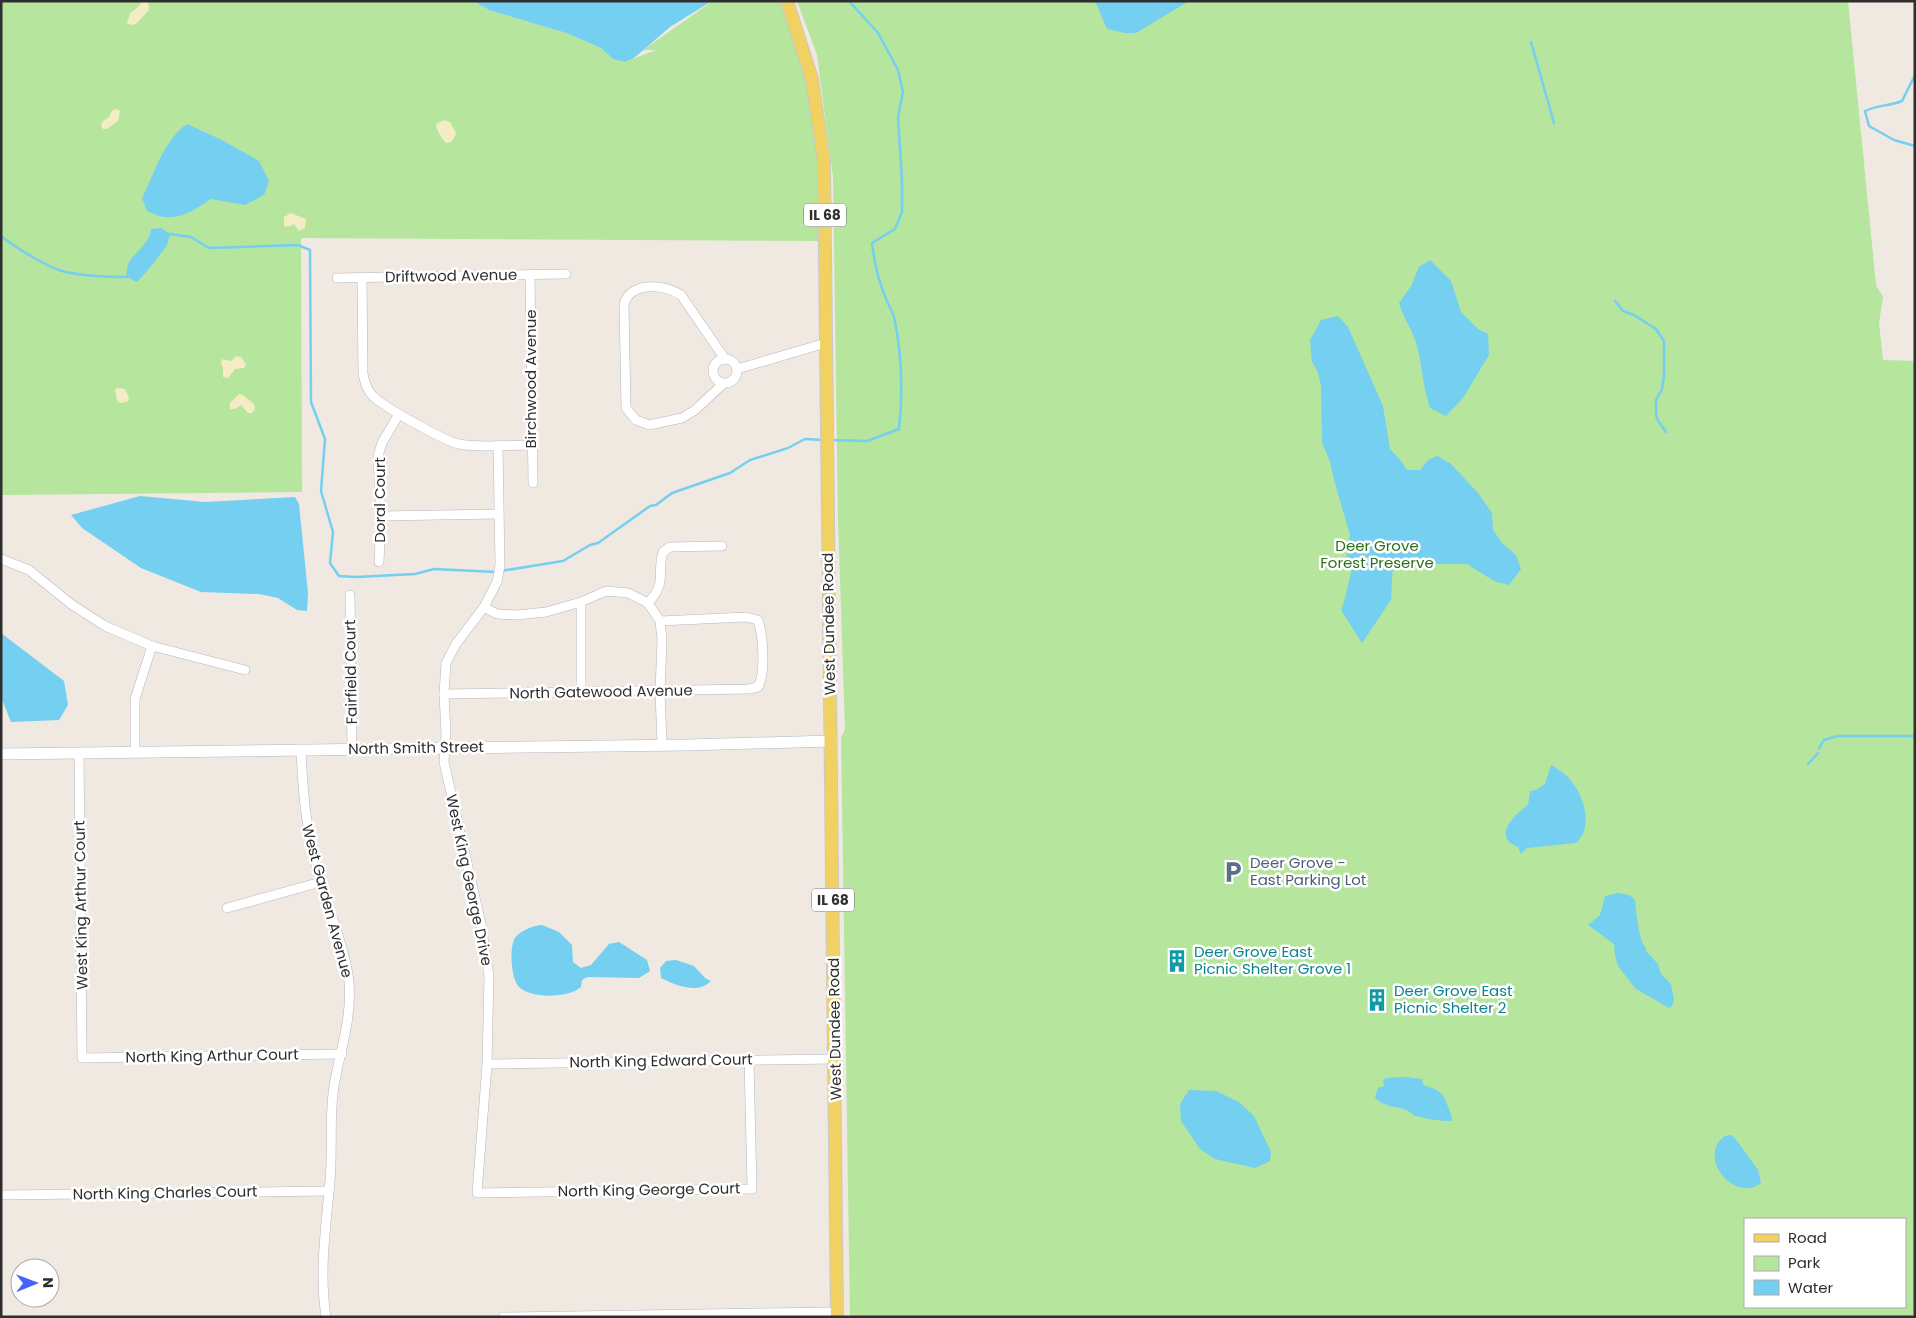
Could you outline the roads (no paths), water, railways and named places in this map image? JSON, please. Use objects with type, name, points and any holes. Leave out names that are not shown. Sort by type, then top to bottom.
[{"type":"main road","name":"West Dundee Road","points":[[786,1],[812,79],[824,161],[837,1314]]},
{"type":"street","name":"Birchwood Avenue","points":[[530,274],[533,483]]},
{"type":"street","name":"Driftwood Avenue","points":[[337,278],[566,274]]},
{"type":"street","points":[[362,278],[363,374],[365,385],[370,394],[399,414],[459,444],[532,445]]},
{"type":"street","points":[[642,287],[673,289],[681,295],[725,359],[733,362],[737,369],[734,380],[723,384],[695,410],[682,418],[649,425],[636,420],[626,408],[624,304],[627,296],[642,287]]},
{"type":"street","points":[[737,369],[826,343]]},
{"type":"street","points":[[723,384],[716,380],[712,372],[717,362],[725,359]]},
{"type":"street","name":"Doral Court","points":[[379,562],[381,516],[378,456],[382,443],[399,414]]},
{"type":"street","name":"West King George Drive","points":[[477,1193],[487,1064],[490,992],[481,924],[444,762],[444,694],[446,663],[456,644],[484,607],[496,582],[500,565],[498,445]]},
{"type":"street","points":[[381,516],[499,514]]},
{"type":"street","points":[[648,603],[658,592],[662,580],[661,560],[663,552],[670,547],[722,546]]},
{"type":"street","points":[[1,559],[29,570],[71,604],[105,626],[152,646],[244,670]]},
{"type":"street","points":[[484,607],[497,614],[517,615],[546,612],[581,602],[606,591],[628,593],[648,603],[660,621],[662,640],[660,692],[662,744]]},
{"type":"street","name":"Fairfield Court","points":[[350,595],[352,749]]},
{"type":"street","points":[[581,602],[581,692]]},
{"type":"street","name":"North Gatewood Avenue","points":[[444,694],[660,692],[749,689],[758,687],[762,678],[761,630],[758,620],[746,617],[660,621]]},
{"type":"street","points":[[135,752],[135,698],[152,646]]},
{"type":"street","name":"North Smith Street","points":[[1,754],[831,741]]},
{"type":"street","name":"West Garden Avenue","points":[[301,749],[306,825],[349,980],[349,1015],[334,1086],[331,1119],[329,1191],[323,1261],[326,1317]]},
{"type":"street","name":"West King Arthur Court","points":[[79,753],[82,1058]]},
{"type":"street","points":[[227,908],[321,882]]},
{"type":"street","name":"North King Arthur Court","points":[[82,1058],[342,1054]]},
{"type":"street","name":"North King Edward Court","points":[[487,1064],[835,1059]]},
{"type":"street","name":"North King George Court","points":[[477,1193],[752,1189],[749,1060]]},
{"type":"street","name":"North King Charles Court","points":[[1,1195],[329,1191]]},
{"type":"street","points":[[503,1317],[837,1314]]},
{"type":"water","points":[[473,1],[712,1],[670,27],[634,58],[625,62],[613,59],[601,48],[566,33],[489,10]]},
{"type":"water","points":[[1095,1],[1189,1],[1136,33],[1125,33],[1107,29]]},
{"type":"water","points":[[187,124],[222,140],[259,161],[269,181],[264,195],[245,205],[211,199],[181,216],[165,217],[147,211],[142,198],[166,148]]},
{"type":"water","points":[[161,228],[170,234],[165,248],[137,282],[127,277],[129,263],[146,242],[151,229]]},
{"type":"water","points":[[1430,260],[1451,281],[1461,312],[1478,329],[1488,334],[1489,355],[1463,398],[1446,416],[1430,408],[1417,346],[1399,303],[1411,286],[1419,267]]},
{"type":"water","points":[[1338,316],[1348,327],[1383,406],[1390,449],[1407,470],[1420,470],[1428,460],[1437,456],[1450,463],[1478,493],[1492,513],[1493,530],[1503,544],[1516,555],[1521,569],[1509,585],[1494,581],[1467,564],[1424,564],[1413,561],[1393,563],[1391,600],[1362,643],[1341,610],[1353,566],[1346,559],[1350,535],[1330,462],[1322,442],[1321,387],[1318,372],[1312,362],[1310,340],[1321,320]]},
{"type":"water","points":[[140,496],[205,502],[295,497],[299,504],[308,593],[307,611],[297,610],[278,598],[259,594],[201,592],[141,568],[82,528],[71,515]]},
{"type":"water","points":[[1,633],[64,681],[68,705],[59,720],[11,722],[1,697]]},
{"type":"water","points":[[1551,765],[1568,777],[1577,789],[1585,813],[1584,829],[1576,843],[1527,848],[1521,854],[1518,847],[1510,843],[1506,838],[1508,826],[1516,814],[1528,805],[1530,791],[1536,790],[1545,784]]},
{"type":"water","points":[[1618,893],[1629,895],[1635,900],[1640,933],[1646,951],[1658,964],[1661,974],[1671,984],[1674,1000],[1669,1008],[1636,989],[1618,966],[1614,944],[1588,925],[1600,915],[1605,896]]},
{"type":"water","points":[[542,925],[559,932],[572,945],[573,962],[581,968],[591,965],[609,944],[619,942],[647,960],[650,971],[639,978],[587,977],[582,980],[581,987],[575,991],[550,996],[532,994],[519,987],[516,983],[512,949],[517,935],[531,927]]},
{"type":"water","points":[[676,960],[694,966],[705,978],[711,981],[705,985],[693,988],[680,986],[661,978],[660,968],[666,961]]},
{"type":"water","points":[[1407,1077],[1422,1079],[1423,1085],[1440,1093],[1447,1104],[1452,1121],[1416,1116],[1402,1109],[1388,1106],[1376,1099],[1378,1088],[1384,1086],[1383,1080]]},
{"type":"water","points":[[1189,1090],[1216,1091],[1239,1102],[1254,1116],[1271,1152],[1270,1161],[1255,1168],[1215,1159],[1200,1149],[1181,1121],[1180,1104]]},
{"type":"water","points":[[1731,1135],[1758,1170],[1761,1183],[1751,1188],[1740,1187],[1730,1183],[1722,1175],[1717,1165],[1715,1155],[1717,1145],[1725,1136]]},
{"type":"waterway","points":[[831,440],[867,441],[899,429],[901,401],[901,373],[897,331],[893,314],[878,277],[872,243],[895,229],[902,212],[898,117],[903,92],[898,70],[878,33],[849,1]]},
{"type":"waterway","points":[[1531,42],[1554,123]]},
{"type":"waterway","points":[[1915,75],[1902,101],[1865,111],[1869,126],[1894,140],[1915,146]]},
{"type":"waterway","points":[[170,234],[191,237],[209,248],[298,245],[310,250],[311,402],[325,439],[321,491],[333,532],[330,563],[339,576],[415,574],[434,569],[496,572]]},
{"type":"waterway","points":[[1,236],[30,256],[62,271],[94,276],[127,277]]},
{"type":"waterway","points":[[1615,301],[1623,311],[1634,315],[1656,329],[1664,341],[1664,375],[1662,389],[1656,400],[1656,411],[1657,419],[1666,432]]},
{"type":"waterway","points":[[501,571],[563,561],[590,545],[598,543],[650,506],[656,505],[672,493],[730,473],[750,460],[788,448],[805,439],[823,440]]},
{"type":"waterway","points":[[1819,748],[1824,740],[1837,736],[1915,736]]},
{"type":"waterway","points":[[1808,764],[1818,753]]},
{"type":"place","name":"Deer Grove - East Parking Lot","points":[[1233,872]]},
{"type":"place","name":"Deer Grove East Picnic Shelter Grove 1","points":[[1177,961]]},
{"type":"place","name":"Deer Grove East Picnic Shelter 2","points":[[1377,1000]]},
{"type":"park label","name":"Deer Grove Forest Preserve","points":[[1377,554]]}]
